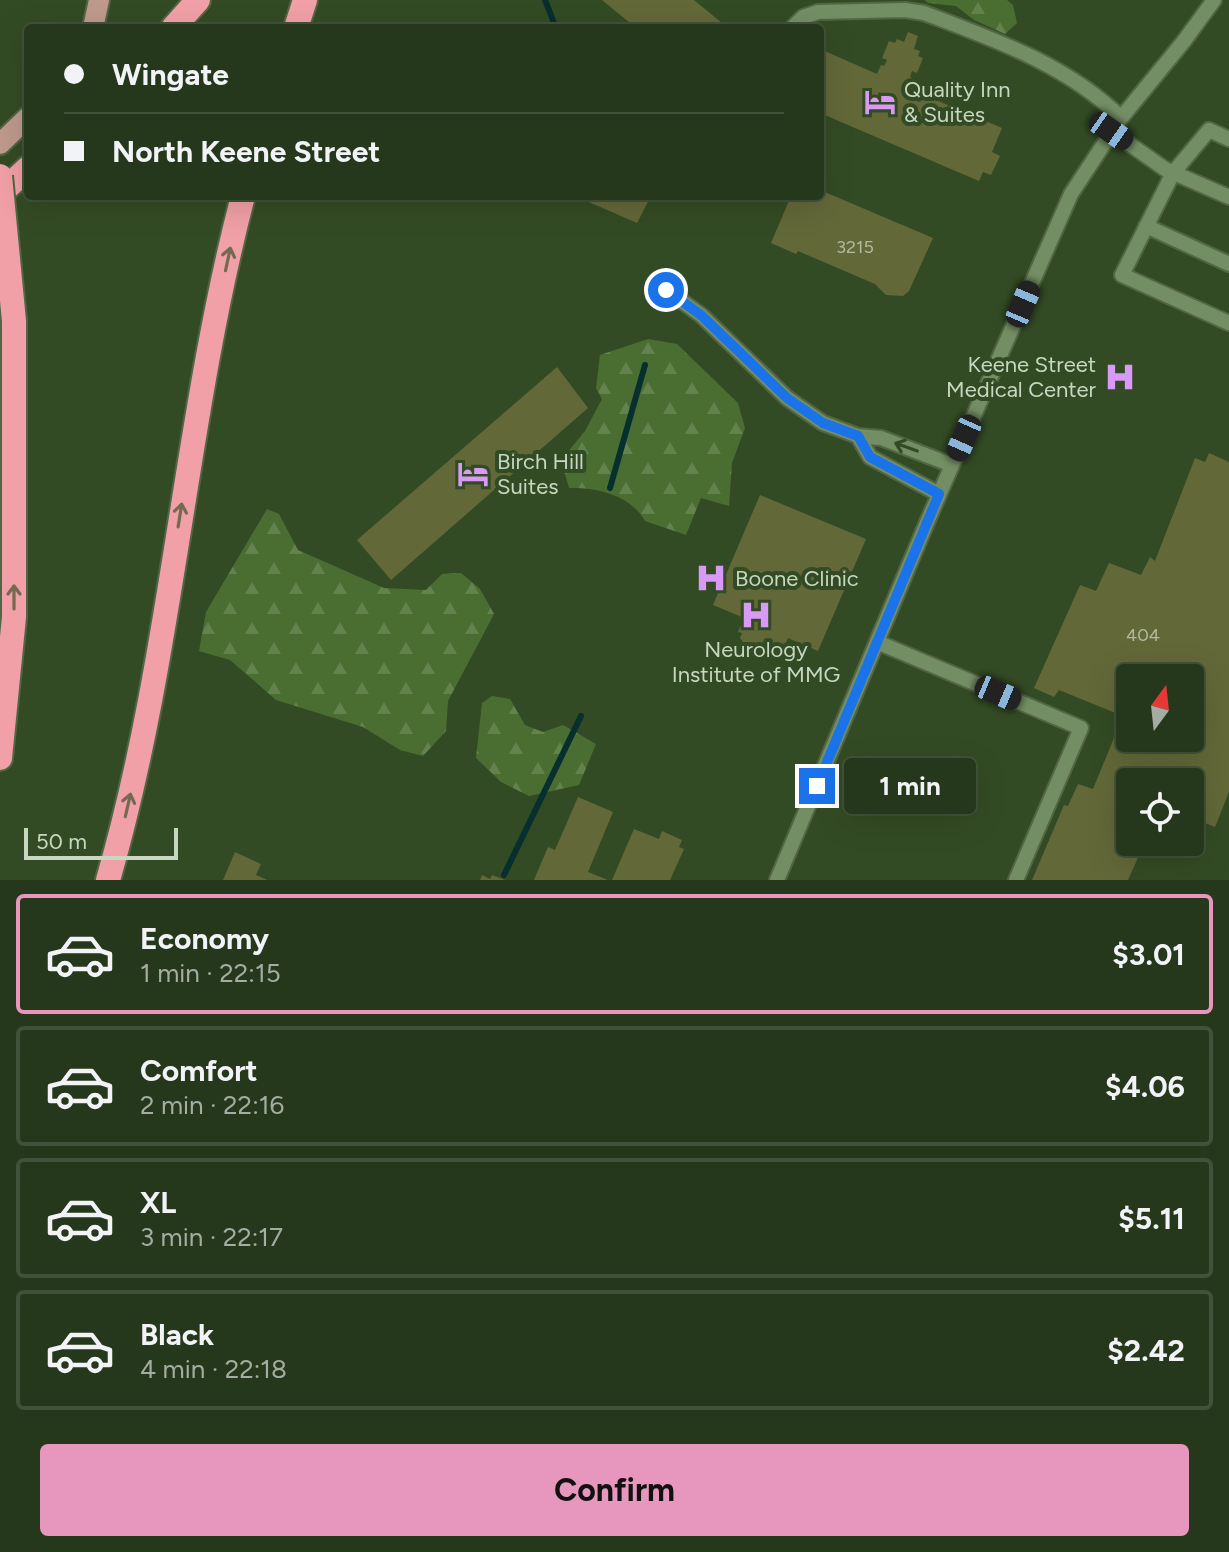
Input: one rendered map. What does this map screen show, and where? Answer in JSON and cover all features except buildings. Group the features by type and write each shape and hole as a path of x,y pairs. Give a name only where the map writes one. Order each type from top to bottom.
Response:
{"highway":[{"path":"177,24 198,0"},
{"path":"297,24 305,0"},
{"path":"0,194 24,172"},
{"path":"0,176 14,321 14,617 0,758"},
{"path":"108,880 150,712 199,401 242,200"}],"main road":[{"path":"94,24 99,0"},
{"path":"0,144 24,121"}],"street":[{"path":"777,880 939,494 1071,194 1111,131 1214,0"},
{"path":"796,24 803,17 818,12 905,10 924,13 1058,70 1100,97 1121,118"},
{"path":"1229,139 1209,130 1173,173 1122,275 1229,323"},
{"path":"1111,131 1173,173 1229,197"},
{"path":"1146,226 1229,264"},
{"path":"666,290 701,315 787,398 823,423 858,436 881,438 952,465"},
{"path":"858,436 870,457 939,494"},
{"path":"877,642 1081,728 1016,880"}],"green space":[{"path":"925,0 1007,0 1013,5 1017,23 1005,34 974,20 956,6"},
{"path":"648,339 677,344 738,403 745,428 732,463 729,506 701,498 686,535 645,521 631,505 612,494 569,488 561,460 585,431 602,399 596,388 600,355"},
{"path":"267,509 279,514 298,550 384,588 426,590 442,574 461,573 480,589 494,614 448,701 446,731 423,756 400,750 363,727 276,700 230,660 199,651 206,612"},
{"path":"492,696 510,699 525,725 543,732 563,725 596,744 579,785 529,796 501,782 476,758 482,703"}],"waterway":[{"path":"545,0 554,24"},
{"path":"610,488 645,365"},
{"path":"504,875 581,716"}],"place":[{"name":"Quality Inn & Suites","path":"880,102"},
{"name":"Keene Street Medical Center","path":"1120,377"},
{"name":"Birch Hill Suites","path":"473,474"},
{"name":"Boone Clinic","path":"711,578"},
{"name":"Neurology Institute of MMG","path":"756,615"}],"route":[{"path":"666,290 701,315 787,398 823,423 858,436 870,457 939,494 817,786"}]}
